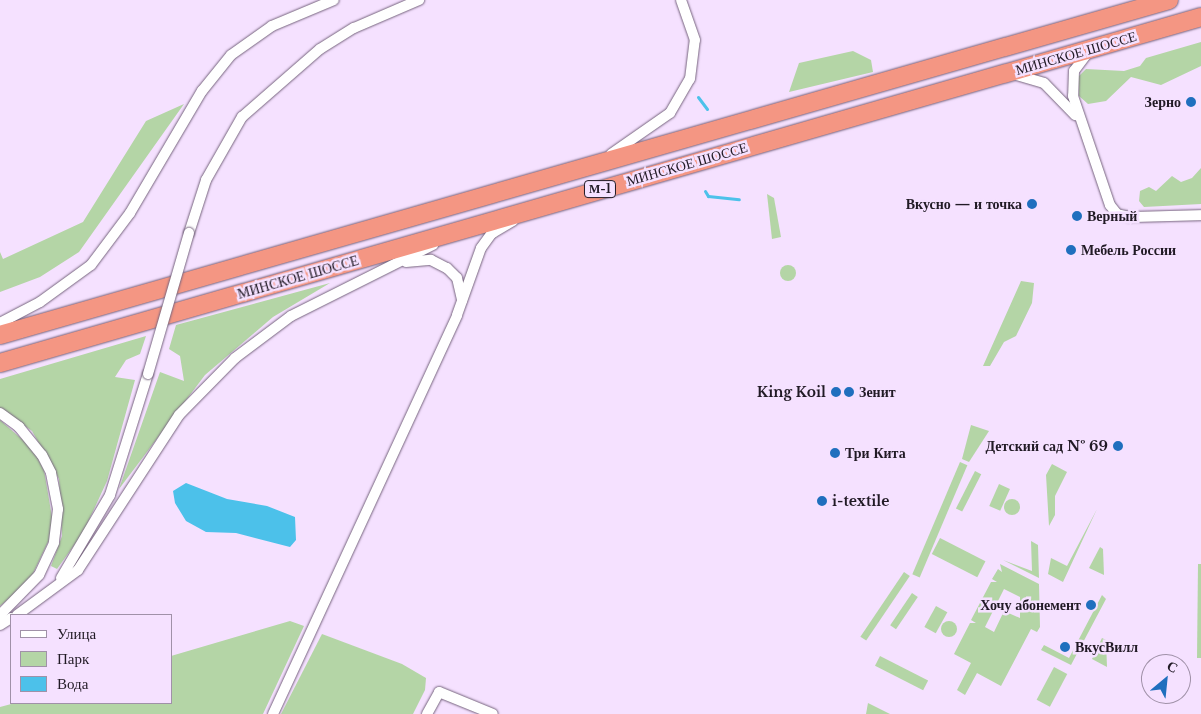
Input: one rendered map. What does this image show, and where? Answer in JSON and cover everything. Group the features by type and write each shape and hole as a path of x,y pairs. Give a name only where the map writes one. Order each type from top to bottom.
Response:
{"highway":[{"name":"МИНСКОЕ ШОССЕ","path":"0,335 1169,0"},
{"name":"МИНСКОЕ ШОССЕ","path":"0,363 1201,17"}],"street":[{"path":"0,323 73,280 96,258 130,213 202,91 231,55 272,26 334,0"},
{"path":"55,587 110,495 206,180 242,117 320,49 354,28 419,0"},
{"path":"591,167 644,135 682,96 690,79 695,40 681,0"},
{"path":"1078,118 1074,71 1091,49"},
{"path":"1006,72 1044,83 1058,92 1078,118 1117,214 1201,215"},
{"path":"273,714 462,300 481,248 491,234 534,209"},
{"path":"17,614 55,587 89,557 179,416 213,380 291,316 395,265 462,229"},
{"path":"395,265 431,260 447,268 457,278 462,300"},
{"path":"0,413 19,426 42,455 51,473 58,509 54,544 39,575 0,615"},
{"path":"427,714 439,692 493,714"}],"green space":[{"path":"1201,42 1201,66 1161,85 1131,77 1106,101 1088,104 1079,96 1078,77 1086,69 1124,71 1140,66 1146,58"},
{"path":"853,51 871,60 873,72 789,92 799,63"},
{"path":"184,104 79,252 40,277 0,292 0,252 3,259 83,222 146,121"},
{"path":"1201,168 1201,204 1144,207 1139,201 1140,191 1149,187 1156,191 1172,176 1181,182 1192,178"},
{"path":"767,194 774,198 781,237 772,239"},
{"path":"788,265 796,273 788,281 780,273"},
{"path":"1021,281 1034,283 1032,303 1016,336 1004,342 990,366 983,366"},
{"path":"330,283 273,317 205,375 119,489 160,372 184,381 180,356 169,349 176,325"},
{"path":"146,336 140,354 126,360 115,377 135,380 107,481 83,533 57,569 51,566 62,536 59,479 32,431 0,408 0,379"},
{"path":"0,420 32,448 44,470 52,517 49,540 29,582 0,606"},
{"path":"971,425 989,431 969,462 962,459"},
{"path":"960,462 967,465 920,577 912,574"},
{"path":"1052,464 1067,472 1055,496 1055,515 1049,526 1046,475"},
{"path":"975,471 981,474 962,512 956,508"},
{"path":"999,484 1010,489 1000,511 989,506"},
{"path":"1012,499 1020,507 1012,515 1004,507"},
{"path":"1097,509 1063,582 1048,574 1051,558 1067,566"},
{"path":"940,538 985,561 977,577 932,554"},
{"path":"1031,541 1038,545 1039,578 1003,560 1032,571"},
{"path":"1100,547 1103,549 1104,575 1089,568"},
{"path":"1000,564 1039,584 1040,627 1037,632 1031,629 1001,686 977,673 965,695 957,690 971,663 954,654 970,623 976,623 971,620 991,582 997,582 992,579 998,569 1002,572","holes":["1004,589 1020,597 1020,618 1004,611 994,632 985,627"]},
{"path":"1198,564 1201,564 1201,658 1197,658"},
{"path":"904,572 910,576 866,641 860,637"},
{"path":"912,593 918,597 896,629 890,625"},
{"path":"1102,595 1106,599 1071,665 1041,650 1044,645 1069,658"},
{"path":"936,606 947,612 936,633 924,627"},
{"path":"290,621 304,626 263,714 0,714 0,707 11,704 172,704 172,656"},
{"path":"949,621 955,623 957,629 955,635 949,637 943,635 941,629 943,623"},
{"path":"322,634 402,664 426,678 425,690 413,714 281,714"},
{"path":"1102,638 1106,640 1107,667 1092,659"},
{"path":"880,656 928,681 923,690 875,666"},
{"path":"1054,667 1067,674 1050,707 1037,700"},
{"path":"868,703 890,714 866,714"}],"water":[{"path":"186,483 227,499 267,506 295,517 296,540 290,547 236,533 206,532 186,521 175,503 173,491"}],"waterway":[{"path":"698,97 707,109"},
{"path":"705,191 708,196 739,199"}],"place":[{"name":"Зерно","path":"1191,102"},
{"name":"Вкусно — и точка","path":"1032,204"},
{"name":"Верный","path":"1077,216"},
{"name":"Мебель России","path":"1071,250"},
{"name":"King Koil","path":"836,392"},
{"name":"Зенит","path":"849,392"},
{"name":"Детский сад № 69","path":"1118,446"},
{"name":"Три Кита","path":"835,453"},
{"name":"i-textile","path":"822,501"},
{"name":"Хочу абонемент","path":"1091,605"},
{"name":"ВкусВилл","path":"1065,647"}]}
